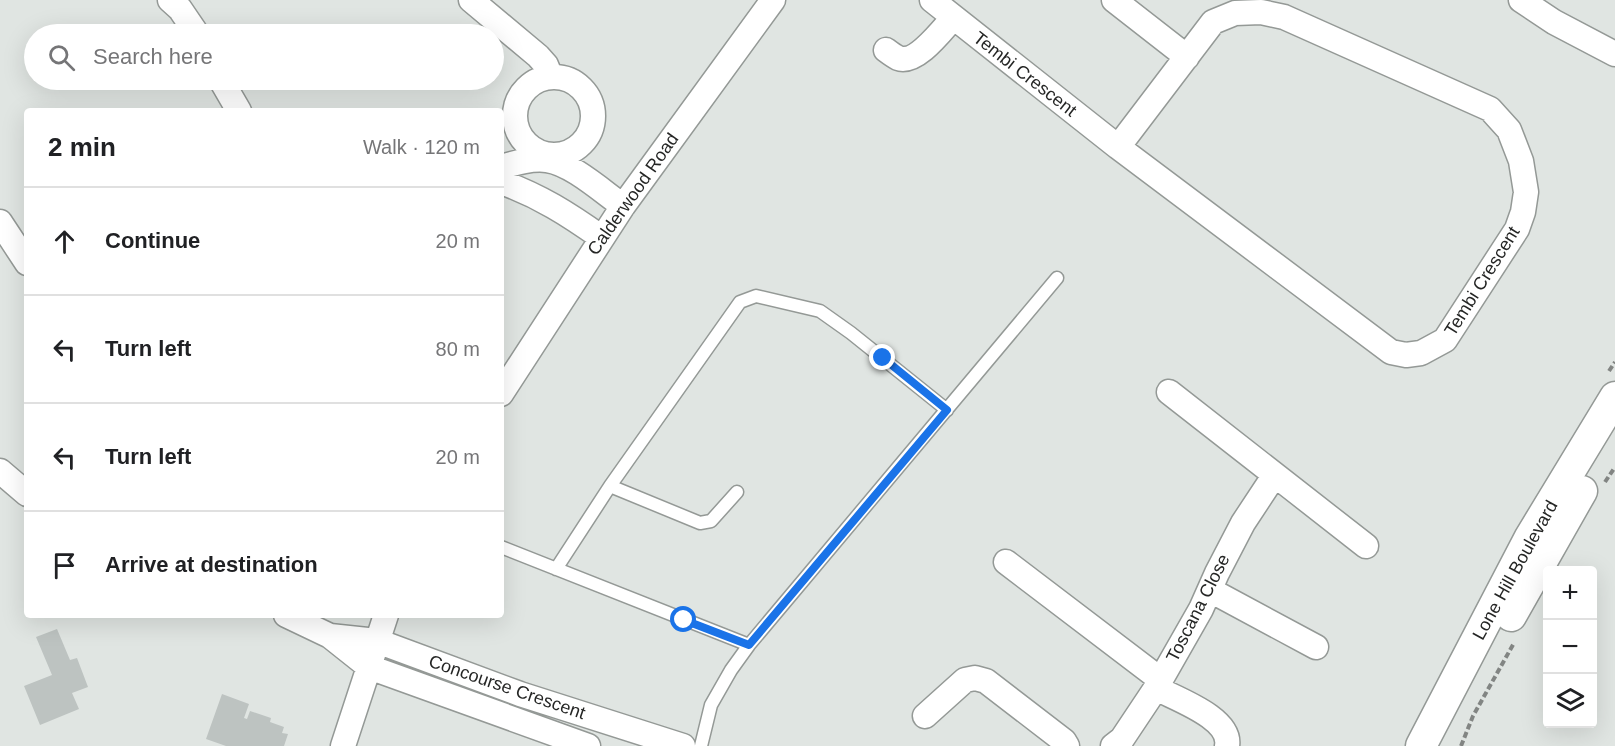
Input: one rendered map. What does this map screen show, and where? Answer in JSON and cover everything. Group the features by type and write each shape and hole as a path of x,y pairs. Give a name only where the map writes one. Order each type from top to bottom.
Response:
{"street":[{"path":"170,0 180,9 190,24"},
{"path":"471,0 500,24"},
{"name":"Calderwood Road","path":"504,389 623,206 773,0"},
{"name":"Tembi Crescent","path":"932,0 1118,147 1391,352 1406,355 1421,353 1445,340 1517,229 1523,212 1526,192 1521,161 1509,130 1490,109 1300,23 1260,12 1235,13 1213,22 1118,147"},
{"path":"1114,0 1187,57"},
{"path":"1521,0 1554,22 1615,54"},
{"path":"886,50 899,58 911,58 921,51 953,18"},
{"path":"504,28 538,56 546,65 551,77"},
{"path":"504,166 521,162 548,157 562,154 575,149 586,140 592,127 593,113 590,99 582,87 570,80 551,77 531,84 522,93 517,105 515,118 518,131 525,142 536,151 548,157 571,169 623,206"},
{"path":"226,90 236,108"},
{"path":"504,183 560,208 602,238"},
{"path":"0,222 24,258"},
{"path":"1169,392 1366,546"},
{"name":"Lone Hill Boulevard","path":"1421,746 1530,537 1615,397"},
{"name":"Lone Hill Boulevard","path":"1443,746 1571,508 1615,437"},
{"path":"0,471 24,491"},
{"name":"Toscana Close","path":"1118,744 1158,684 1192,626 1243,523 1274,476"},
{"path":"1006,562 1158,684 1217,721 1225,730 1227,746"},
{"path":"1210,590 1317,647"},
{"name":"Concourse Crescent","path":"292,618 330,636 369,667 588,746"},
{"path":"343,746 385,618"},
{"name":"Concourse Crescent","path":"330,636 377,641 520,694 683,746"},
{"path":"925,716 965,680 975,678 986,681 1064,741 1067,746"}],"lane":[{"path":"701,746 711,705 730,670 749,645 1057,278"},
{"path":"556,569 610,486 740,302 756,296 820,311 947,410"},
{"path":"610,486 700,523 711,521 737,492"},
{"path":"504,548 749,645"}],"path":[{"path":"1461,746 1473,716 1519,633"}],"building":[{"path":"57,629 70,660 77,658 88,687 72,693 79,709 40,725 24,686 52,675 36,637"},
{"path":"222,694 249,704 244,718 247,719 250,711 271,718 270,722 284,727 282,733 288,734 284,746 226,746 206,739"}],"route":[{"path":"684,620 749,645 947,410 883,358"}]}
